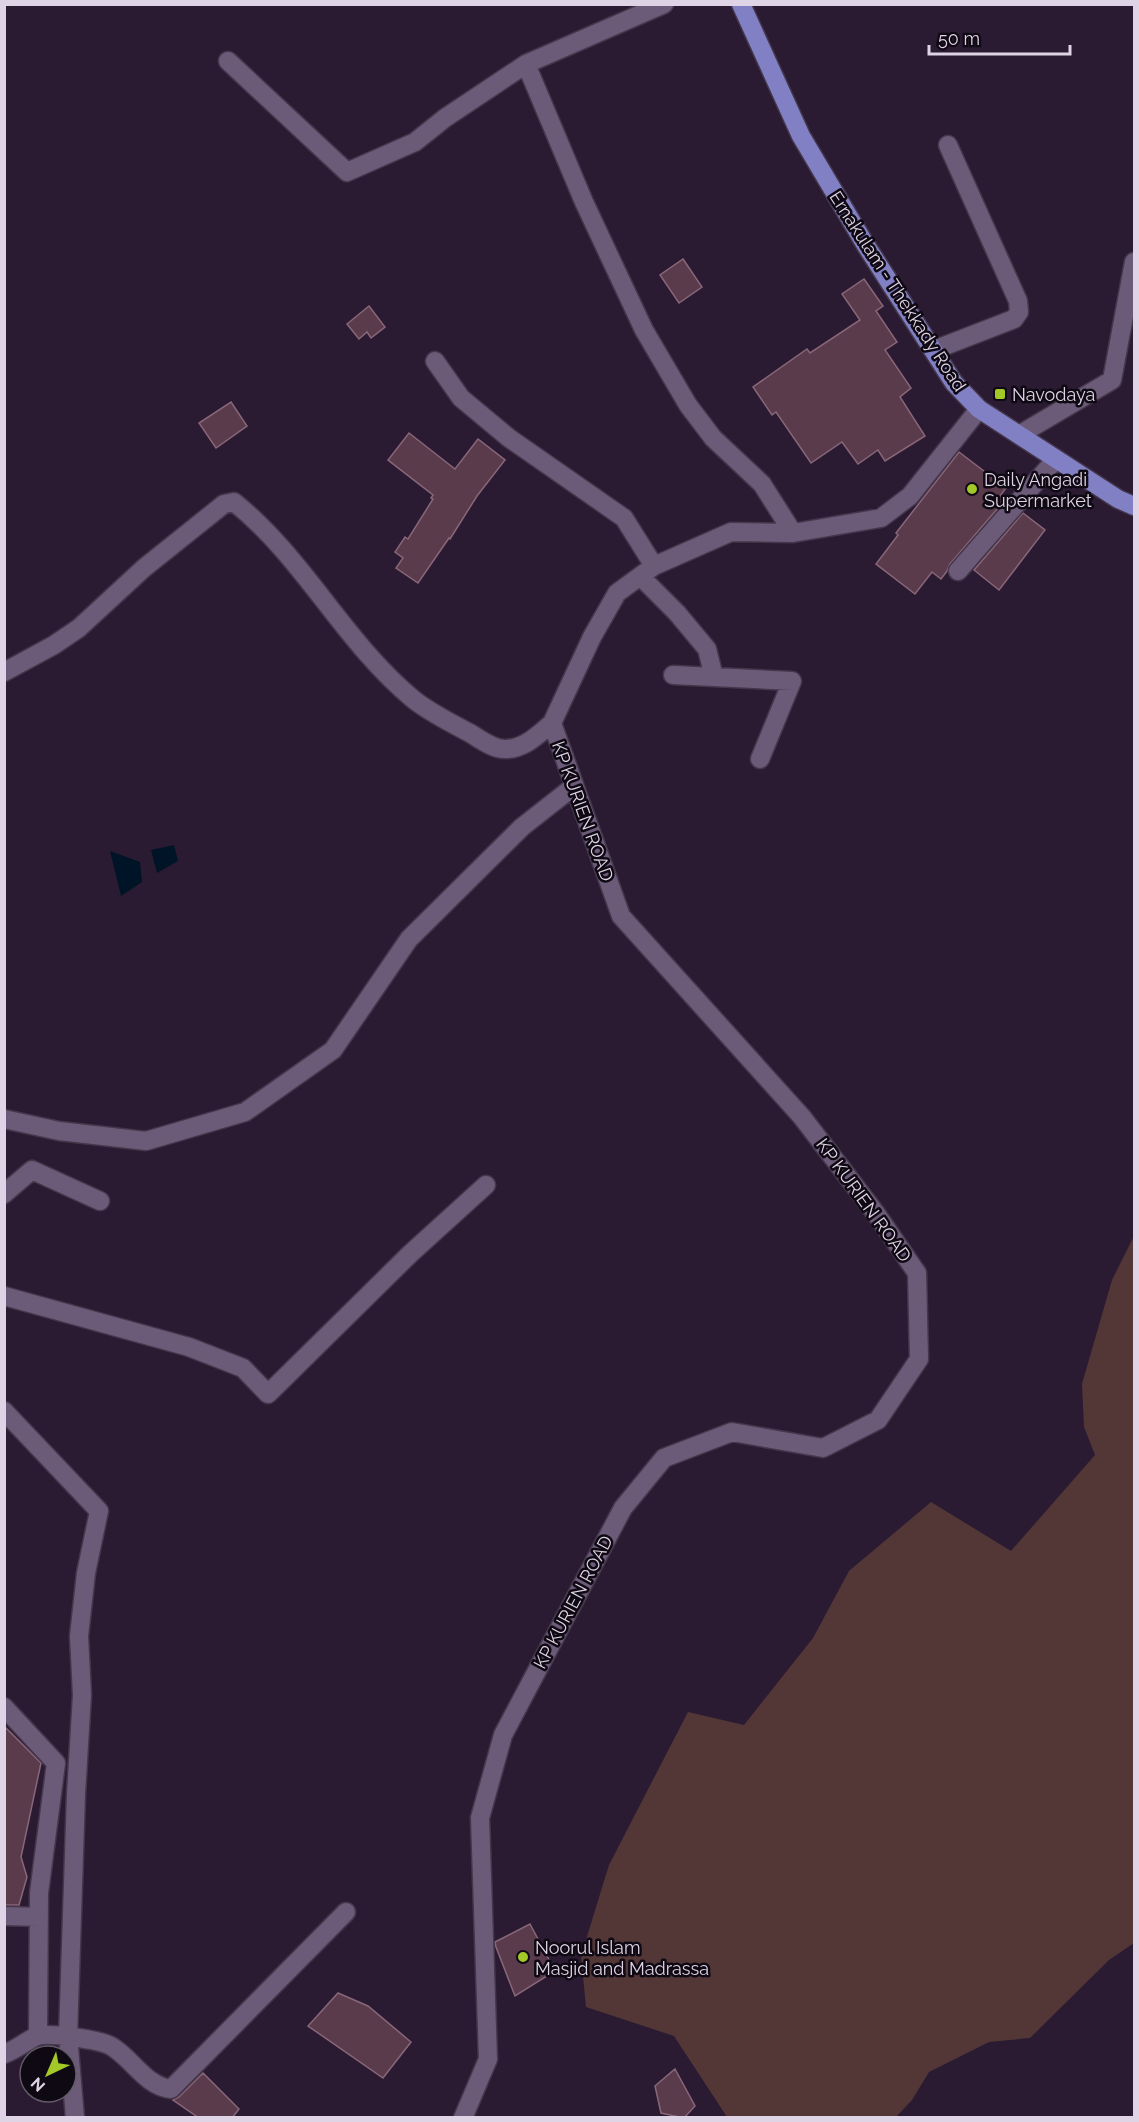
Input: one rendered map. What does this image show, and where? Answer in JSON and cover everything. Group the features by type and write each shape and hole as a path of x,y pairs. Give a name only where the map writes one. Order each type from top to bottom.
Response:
{"main road":[{"name":"Ernakulam - Thekkady Road","path":"741,4 801,136 865,244 954,383 979,409 1118,499 1134,506"}],"street":[{"path":"228,62 347,172 415,142 526,63 657,6"},
{"path":"526,63 584,202 644,330 688,405 713,438 762,483 793,533"},
{"path":"934,350 1014,319 1018,312 1018,301 948,145"},
{"path":"1019,435 1112,380 1134,262"},
{"path":"435,361 461,398 509,438 624,518 647,571 677,614 707,649 714,677"},
{"name":"KP KURIEN ROAD","path":"463,2118 488,2059 480,1818 503,1736 623,1508 664,1458 732,1432 823,1448 878,1420 919,1359 917,1273 877,1215 802,1117 621,916 552,723 592,637 617,592 647,571 731,532 793,533 881,518 910,496 979,409"},
{"path":"958,571 1056,459"},
{"path":"4,672 54,645 79,628 156,558 224,504 234,502 249,514 297,566 371,657 414,700 442,718 502,749 524,745 552,723"},
{"path":"673,675 792,681 760,759"},
{"path":"4,1119 59,1131 146,1141 245,1112 333,1050 409,939 522,827 573,787"},
{"path":"4,1194 32,1170 100,1201"},
{"path":"4,1296 189,1347 243,1368 268,1394 411,1254 486,1185"},
{"path":"4,1411 99,1511 86,1573 79,1636 82,1695 68,2036 75,2118"},
{"path":"4,1707 56,1763 39,1893 38,2035"},
{"path":"4,2054 17,2049 38,2035 68,2036 110,2045 159,2088 171,2089 346,1912"},
{"path":"4,1916 39,1917"}],"shaded area":[{"path":"1134,1236 1134,1943 1109,1960 1030,2038 989,2042 929,2072 912,2100 896,2117 727,2117 674,2036 586,2007 581,1956 609,1865 688,1712 744,1725 813,1638 849,1571 931,1502 1011,1551 1095,1455 1084,1427 1082,1384 1112,1280"}],"water":[{"path":"174,845 178,861 157,873 151,850"},
{"path":"110,851 140,862 142,882 121,896"}],"building":[{"path":"683,259 702,287 679,303 660,275"},
{"path":"864,279 883,306 876,311 897,342 885,350 911,388 900,397 925,436 885,461 878,450 858,464 842,442 811,463 776,412 772,415 753,387 807,349 810,353 860,320 842,294"},
{"path":"369,306 385,327 371,338 367,332 359,339 347,324"},
{"path":"231,402 247,426 216,448 199,423"},
{"path":"409,433 455,469 478,439 505,460 477,496 418,583 396,568 403,558 395,552 405,537 408,539 433,499 431,498 433,495 388,460"},
{"path":"959,452 1006,488 1000,496 1005,500 950,564 941,579 932,572 915,594 876,564 898,535 896,533"},
{"path":"1023,513 1045,530 999,590 974,570"},
{"path":"4,1726 41,1763 21,1857 27,1877 19,1905 4,1905"},
{"name":"Noorul Islam Masjid and Madrassa","path":"530,1924 555,1971 515,1996 495,1942"},
{"path":"338,1993 368,2006 411,2042 383,2078 308,2026"},
{"path":"675,2069 695,2106 684,2118 661,2113 655,2086"},
{"path":"203,2073 239,2109 232,2118 199,2118 173,2100"}],"place":[{"name":"Navodaya","path":"1000,394"},
{"name":"Daily Angadi Supermarket","path":"972,489"},
{"name":"Noorul Islam Masjid and Madrassa","path":"523,1957"}]}
